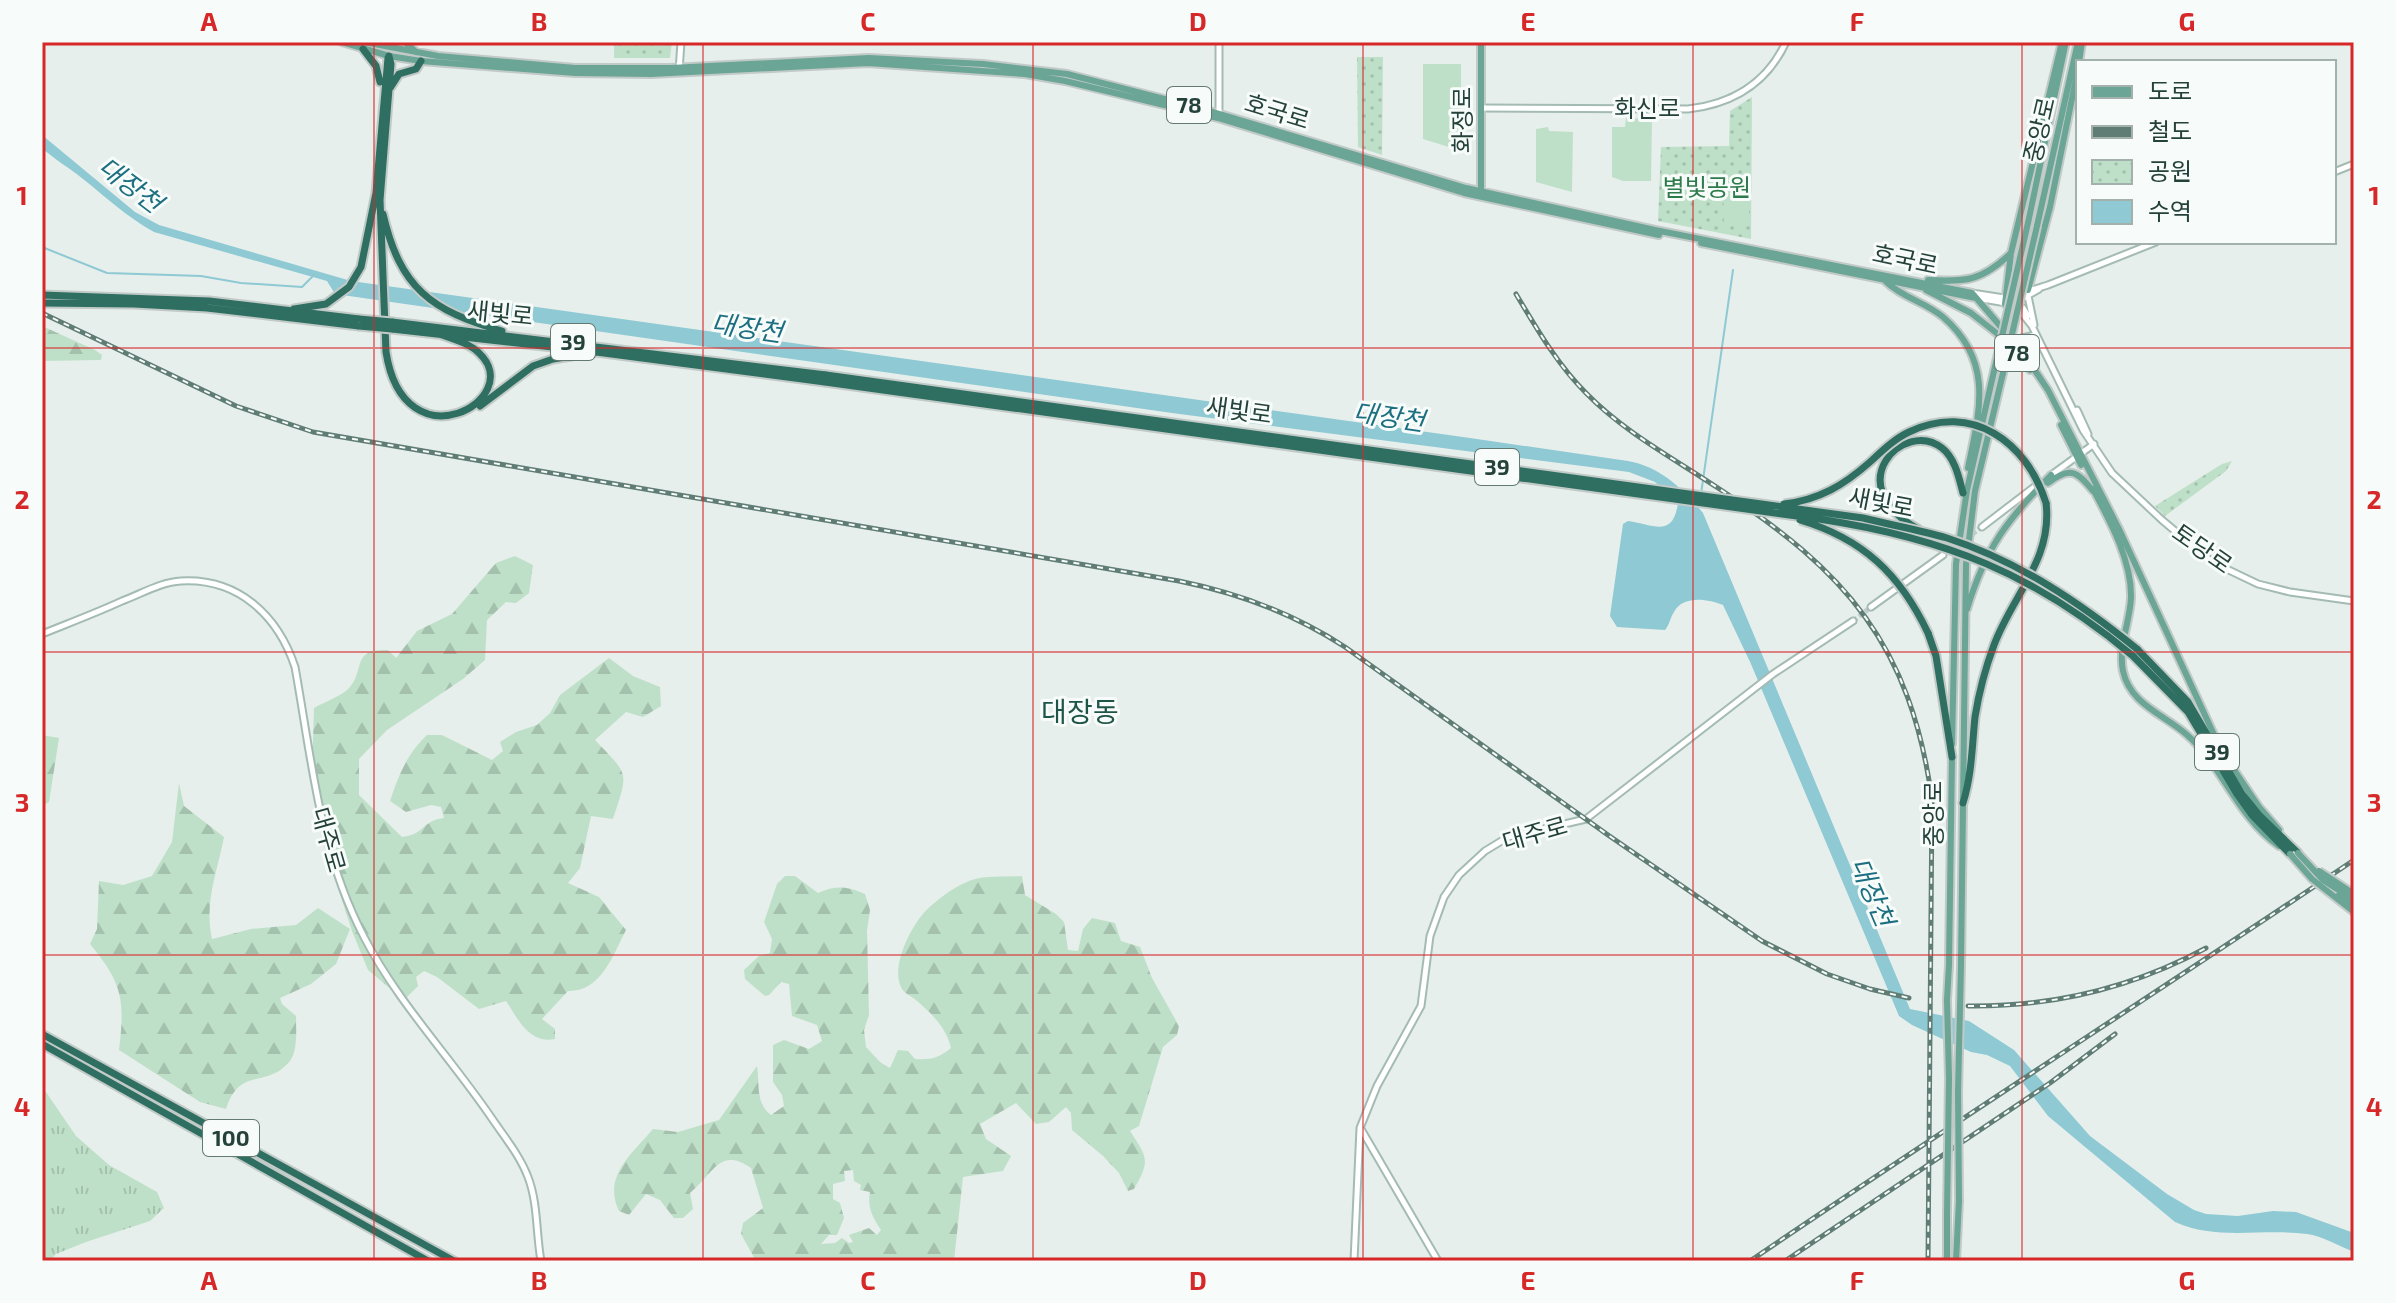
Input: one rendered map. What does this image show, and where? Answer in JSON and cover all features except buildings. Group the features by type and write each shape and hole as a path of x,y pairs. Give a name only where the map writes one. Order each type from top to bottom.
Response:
{"highway":[{"path":"363,46 386,89 379,262"},
{"path":"284,310 326,304 349,287 355,278 363,258 377,171 391,64 390,49"},
{"path":"386,89 399,74 416,69 420,57"},
{"path":"377,171 379,262 387,321 386,352 394,387 411,406 426,413 444,416 462,413 483,398 489,385 489,373 481,354 439,334"},
{"path":"380,200 394,254 425,296 447,312 469,322 519,335"},
{"name":"새빛로","path":"42,295 209,301 359,322"},
{"name":"새빛로","path":"42,303 207,308 359,322 387,321 519,335 1774,505 1863,518 1923,532 1981,551 2025,571 2081,606 2188,702 2242,794 2294,853"},
{"path":"387,321 382,353 389,387 409,409 425,417 443,420 470,413 533,366 553,359 596,352"},
{"name":"새빛로","path":"387,321 439,334 754,369"},
{"name":"새빛로","path":"826,378 1898,533 1977,558 2047,593 2135,653"},
{"path":"1774,505 1801,502 1827,493 1855,475 1906,433 1922,427 1954,423 1990,431 2011,444 2029,463 2046,503 2048,515 2044,548 2005,620 1984,674 1975,718 1971,772 1963,803"},
{"path":"1923,532 1892,512 1880,488 1880,475 1889,455 1909,443 1922,441 1935,444 1948,454 1963,493"},
{"path":"1778,514 1820,527 1861,547 1908,594 1936,656 1952,757"},
{"name":"100","path":"43,1037 77,1064 428,1261"},
{"name":"100","path":"43,1037 454,1261"},
{"path":"42,1051 77,1064"}],"main road":[{"name":"호국로","path":"342,42 420,57 575,73 869,58 983,64 1067,74 1481,194 1884,280 1974,295"},
{"path":"405,42 420,57"},
{"name":"화정로","path":"1481,42 1481,194"},
{"path":"2004,301 2011,253 2064,42"},
{"name":"중앙로","path":"1947,1261 1947,1009 1956,564 1967,490 2028,223 2064,42"},
{"name":"중앙로","path":"1956,1261 1966,564 1975,491 2080,42"},
{"path":"2028,295 2076,79"},
{"name":"호국로","path":"1481,194 1908,279 1974,295"},
{"path":"1908,279 1975,279 1993,270 2011,253"},
{"path":"1884,280 1892,288 1943,317 1971,352 1981,399 1963,493 1956,564"},
{"name":"호국로","path":"1920,286 1971,313 2007,341 2044,391 2078,454"},
{"name":"78","path":"1974,295 2024,354 2048,390 2078,454"},
{"path":"2078,454 2118,540 2130,580 2131,598 2122,660 2127,682 2140,702 2185,733 2200,748 2249,818 2273,842 2354,894"},
{"path":"2078,454 2119,529 2222,752 2312,879 2354,912"},
{"path":"2032,494 2066,472 2081,475 2096,494"},
{"path":"1964,620 1983,562 2000,532 2051,475"},
{"name":"39","path":"2294,853 2337,895 2354,903"}],"street":[{"path":"678,70 681,42"},
{"path":"1218,116 1219,42"},
{"name":"화신로","path":"1481,108 1688,109 1716,104 1754,85 1768,72 1786,42"},
{"path":"2013,302 2151,244"},
{"path":"2031,320 2032,305 2043,287"},
{"path":"1974,295 2004,301 2028,295"},
{"name":"토당로","path":"2028,295 2036,335 2088,435 2112,473 2129,490 2212,562 2258,584 2354,601"},
{"name":"토당로","path":"2004,301 2031,320"},
{"name":"토당로","path":"2004,301 2023,308 2031,320 2088,435"},
{"path":"2024,354 2022,338 2036,335"},
{"path":"1982,527 2094,444"},
{"path":"1871,607 1943,555"},
{"name":"대주로","path":"42,634 158,586 180,581 234,591 256,604 276,626 295,667 317,806 347,901 382,969 464,1077 522,1163 533,1196 541,1261"},
{"name":"대주로","path":"1354,1261 1360,1128 1375,1090 1421,1006 1430,936 1444,897 1459,875 1485,851 1508,837 1586,819 1773,674 1853,621"},
{"path":"1360,1128 1438,1261"}],"green space":[{"path":"614,42 672,42 670,58 614,58"},
{"path":"1357,57 1383,57 1382,155 1358,147"},
{"path":"1423,64 1461,64 1461,142 1450,142 1449,147 1423,139"},
{"name":"별빛공원","path":"1752,97 1751,239 1658,221 1661,147 1729,146 1730,111"},
{"path":"1626,118 1652,119 1651,181 1623,181 1612,177 1612,127 1625,127"},
{"path":"1548,127 1549,131 1573,132 1572,192 1536,182 1536,129"},
{"path":"1723,183 1749,183 1749,224 1724,224"},
{"path":"42,326 95,350 102,355 101,360 42,361"},
{"path":"2232,461 2226,471 2165,516 2155,506 2222,464"},
{"path":"515,556 533,565 529,593 516,603 506,602 487,620 485,660 463,679 387,730 359,759 359,795 402,837 410,835 444,818 441,807 431,805 406,812 390,801 404,765 427,735 442,735 492,760 503,751 500,742 516,732 537,725 550,713 560,695 609,658 633,676 660,687 661,706 643,717 626,712 595,740 620,768 622,791 613,819 591,816 580,868 568,883 599,897 626,930 611,961 597,979 579,990 568,991 542,1019 555,1029 555,1039 546,1040 525,1029 506,1001 479,1009 437,977 424,971 416,977 418,986 404,1000 368,970 324,845 312,776 314,708 349,688 363,657 368,653 388,650 396,658 417,631 452,614 496,563"},
{"path":"42,735 59,738 49,802 42,806"},
{"path":"179,783 184,806 224,837 210,900 212,939 251,929 296,925 318,908 350,929 336,964 311,984 280,998 282,1004 296,1016 295,1045 290,1061 272,1075 239,1087 226,1109 200,1102 119,1050 122,1018 119,993 109,970 90,944 97,929 99,881 123,885 152,876 172,842"},
{"path":"785,876 795,876 818,893 842,888 865,894 870,910 867,931 869,1015 864,1030 866,1047 890,1068 898,1050 908,1051 915,1059 926,1059 939,1056 951,1048 938,1021 902,989 898,971 903,950 917,922 932,905 952,890 978,878 1022,876 1025,895 1064,922 1068,950 1078,951 1083,929 1092,918 1115,923 1121,941 1140,947 1152,978 1179,1026 1177,1035 1163,1047 1139,1126 1130,1131 1145,1159 1134,1189 1128,1191 1119,1173 1072,1130 1071,1113 1066,1107 1049,1122 1036,1124 1016,1103 980,1124 986,1139 1011,1156 1003,1171 963,1177 954,1261 756,1261 741,1234 743,1223 763,1208 751,1168 732,1160 718,1165 690,1193 693,1209 683,1218 674,1218 660,1200 646,1194 629,1215 619,1211 614,1187 617,1176 629,1156 653,1129 678,1132 719,1120 757,1066 760,1099 771,1115 784,1106 782,1095 773,1082 773,1045 784,1040 809,1049 822,1041 817,1025 792,1016 789,984 781,982 765,996 745,979 744,970 759,956 770,953 772,939 764,922 777,884","holes":["853,1170 854,1181 861,1185 860,1190 870,1192 871,1212 881,1230 877,1235 869,1228 849,1235 853,1242 849,1243 842,1238 835,1243 821,1244 829,1235 837,1235 844,1218 840,1203 833,1199 833,1184 845,1181 844,1171"]},
{"path":"42,1091 46,1092 76,1136 109,1165 157,1192 164,1208 150,1221 56,1254 50,1261 42,1261"}],"water":[{"path":"42,135 135,212 159,225 351,281 1470,438 1628,461 1651,468 1679,488 1703,513 1910,1009 1969,1021 2014,1050 2090,1136 2167,1194 2194,1210 2238,1216 2273,1211 2296,1212 2354,1233 2354,1252 2307,1234 2223,1233 2175,1222 2048,1116 2010,1066 1987,1055 1971,1052 1899,1016 1751,664 1723,605 1703,600 1683,603 1674,612 1665,630 1617,627 1610,616 1623,524 1628,521 1661,527 1672,521 1676,514 1678,503 1655,482 1629,472 1172,413 335,294 327,281 154,232 42,148"}],"waterway":[{"path":"42,247 107,273 201,276 241,283 302,287 314,275"},
{"path":"1701,494 1733,270"}],"tunnel":[{"path":"1960,543 1982,527"},
{"path":"1853,621 1871,607"}],"railway":[{"path":"1516,294 1557,358 1601,407 1649,444 1763,519 1836,582 1865,617 1889,655 1908,698 1922,745 1932,800 1928,1261"},
{"path":"42,313 236,406 313,432 1179,581 1265,606 1345,647 1762,941 1827,974 1909,998"},
{"path":"1750,1261 2354,860"},
{"path":"1968,1006 2030,1003 2091,992 2149,974 2206,948"},
{"path":"1785,1261 2050,1083 2115,1034"}],"district":[{"name":"대장동","path":"1080,712"}],"water label":[{"name":"대장천","path":"130,185"},
{"name":"대장천","path":"747,328"},
{"name":"대장천","path":"1389,417"},
{"name":"대장천","path":"1872,892"}]}
